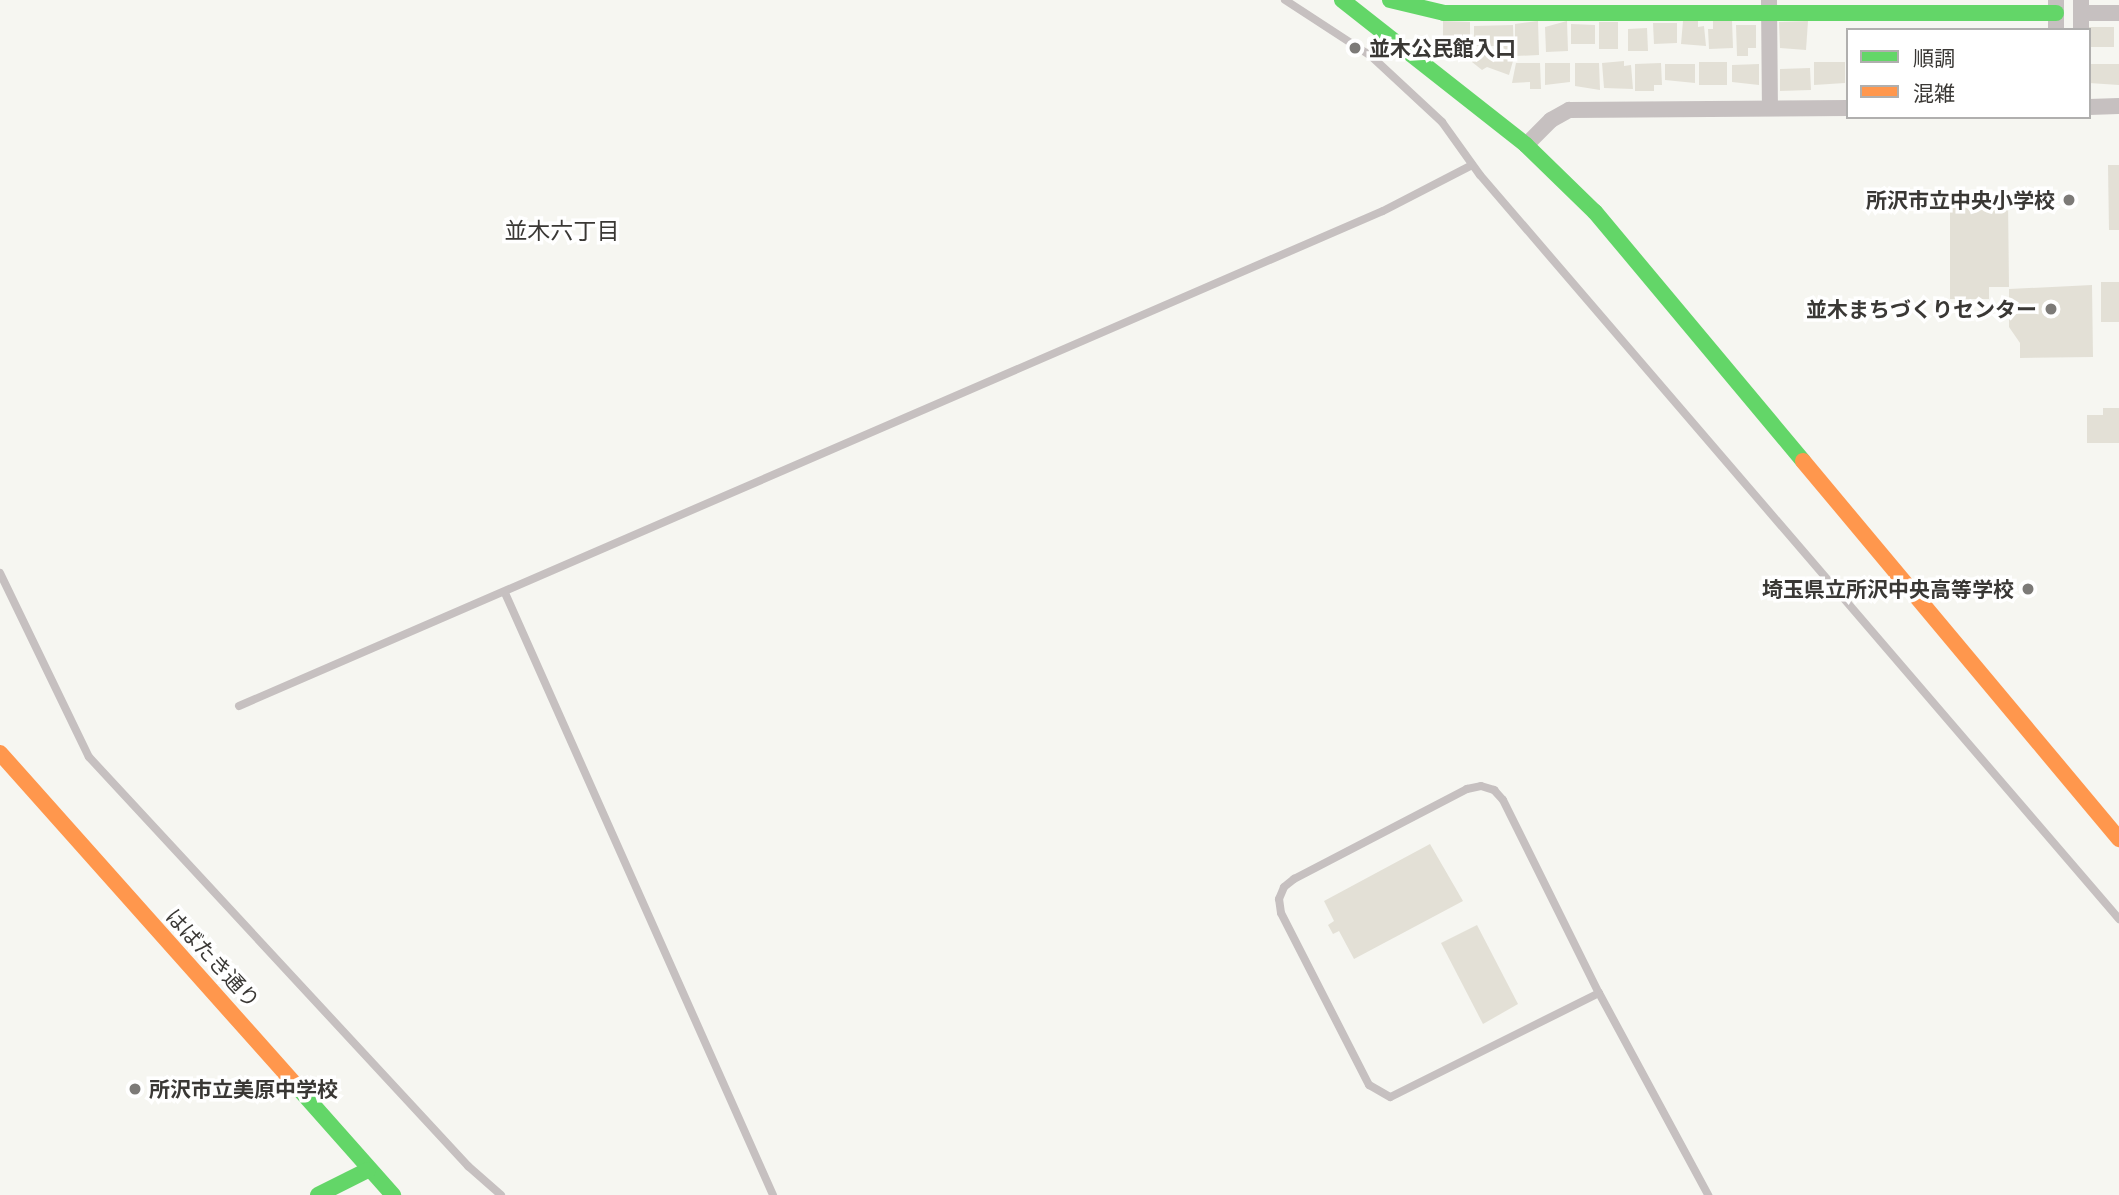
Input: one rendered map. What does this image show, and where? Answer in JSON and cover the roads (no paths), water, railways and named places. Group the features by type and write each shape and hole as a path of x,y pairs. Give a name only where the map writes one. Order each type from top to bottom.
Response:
{"street":[{"path":"1342,0 1526,145 1632,253 2119,839"},
{"path":"1391,0 1424,12 1528,6 1769,6 2056,14"},
{"path":"1769,6 1770,108"},
{"path":"2081,14 2119,13"},
{"path":"2091,107 2119,107"},
{"path":"1526,145 1551,120 1569,110 1846,108"},
{"name":"はばたき通り","path":"0,753 245,1023 368,1170 393,1195"},
{"path":"318,1195 368,1170"}],"lane":[{"path":"1285,0 1371,56 1417,96 1472,165 2119,919"},
{"path":"239,706 1383,211 1472,165"},
{"path":"0,573 89,757 468,1166 501,1195"},
{"path":"505,593 773,1195"},
{"path":"1599,993 1390,1097 1370,1085 1281,913 1279,899 1284,887 1294,879 1467,789 1481,786 1503,800 1599,993 1707,1195"}],"place":[{"name":"並木公民館入口","path":"1355,48"},
{"name":"所沢市立中央小学校","path":"2069,200"},
{"name":"並木まちづくりセンター","path":"2051,309"},
{"name":"埼玉県立所沢中央高等学校","path":"2028,589"},
{"name":"所沢市立美原中学校","path":"135,1089"}],"district":[{"name":"並木六丁目","path":"562,230"}]}
